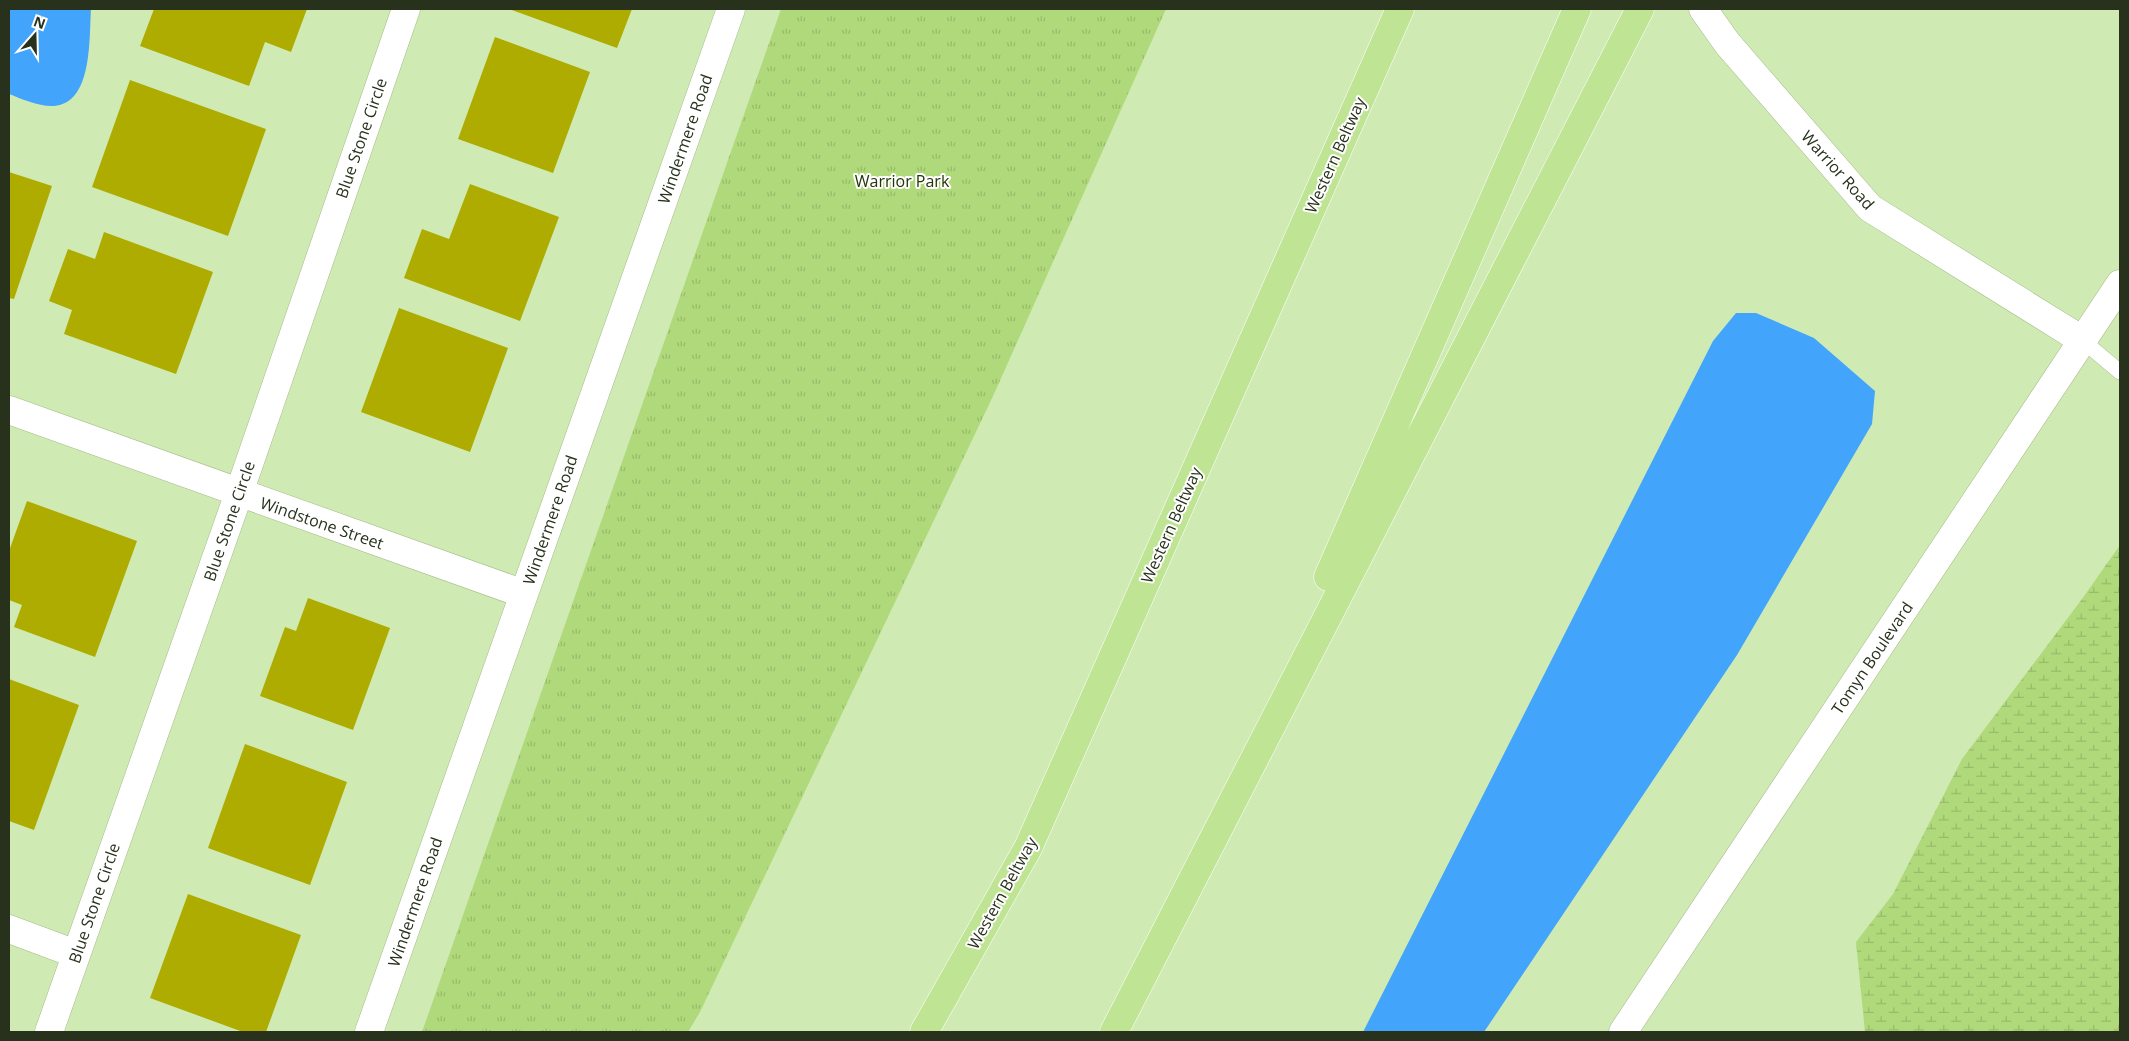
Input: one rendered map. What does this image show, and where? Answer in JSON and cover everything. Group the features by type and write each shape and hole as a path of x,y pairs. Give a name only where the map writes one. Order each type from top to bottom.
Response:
{"highway":[{"name":"Western Beltway","path":"924,1032 1028,848 1400,9"},
{"path":"1112,1032 1640,9"},
{"path":"1112,1032 1337,558 1575,14"}],"street":[{"name":"Blue Stone Circle","path":"49,1032 239,493 406,9"},
{"name":"Windermere Road","path":"368,1032 731,9"},
{"name":"Warrior Road","path":"1703,9 1727,43 1870,208 2082,340"},
{"name":"Tomyn Boulevard","path":"1623,1032 2120,284"},
{"name":"Windstone Street","path":"9,410 524,594"},
{"path":"9,929 76,954"}],"lane":[{"path":"2082,340 2120,372"}],"green space":[{"name":"Warrior Park","path":"781,9 1166,9 994,394 700,1012 688,1032 422,1032"},
{"path":"2120,545 2120,1032 1865,1032 1856,942 1893,894 1962,759 2082,599"}],"water":[{"path":"9,9 91,9 89,52 86,67 76,94 67,102 54,106 43,105 9,94"},
{"path":"1736,313 1756,313 1814,338 1875,391 1872,424 1737,655 1484,1032 1363,1032 1713,341"}],"building":[{"path":"154,9 307,9 291,52 265,42 249,86 140,46"},
{"path":"509,9 632,9 617,48"},
{"path":"495,37 590,72 553,173 458,139"},
{"path":"130,80 266,129 228,236 92,187"},
{"path":"9,172 52,186 14,299 9,298"},
{"path":"470,184 559,217 520,321 404,278 422,229 449,239"},
{"path":"104,232 213,272 176,374 64,334 72,310 49,301 68,249 95,259"},
{"path":"399,308 508,348 470,452 361,412"},
{"path":"27,501 137,541 95,657 14,627 22,605 9,600 9,551"},
{"path":"308,598 390,628 353,730 260,696 285,627 296,631"},
{"path":"9,679 79,705 34,830 9,821"},
{"path":"245,744 347,782 310,885 208,848"},
{"path":"188,894 301,935 266,1032 243,1032 150,998"}]}
